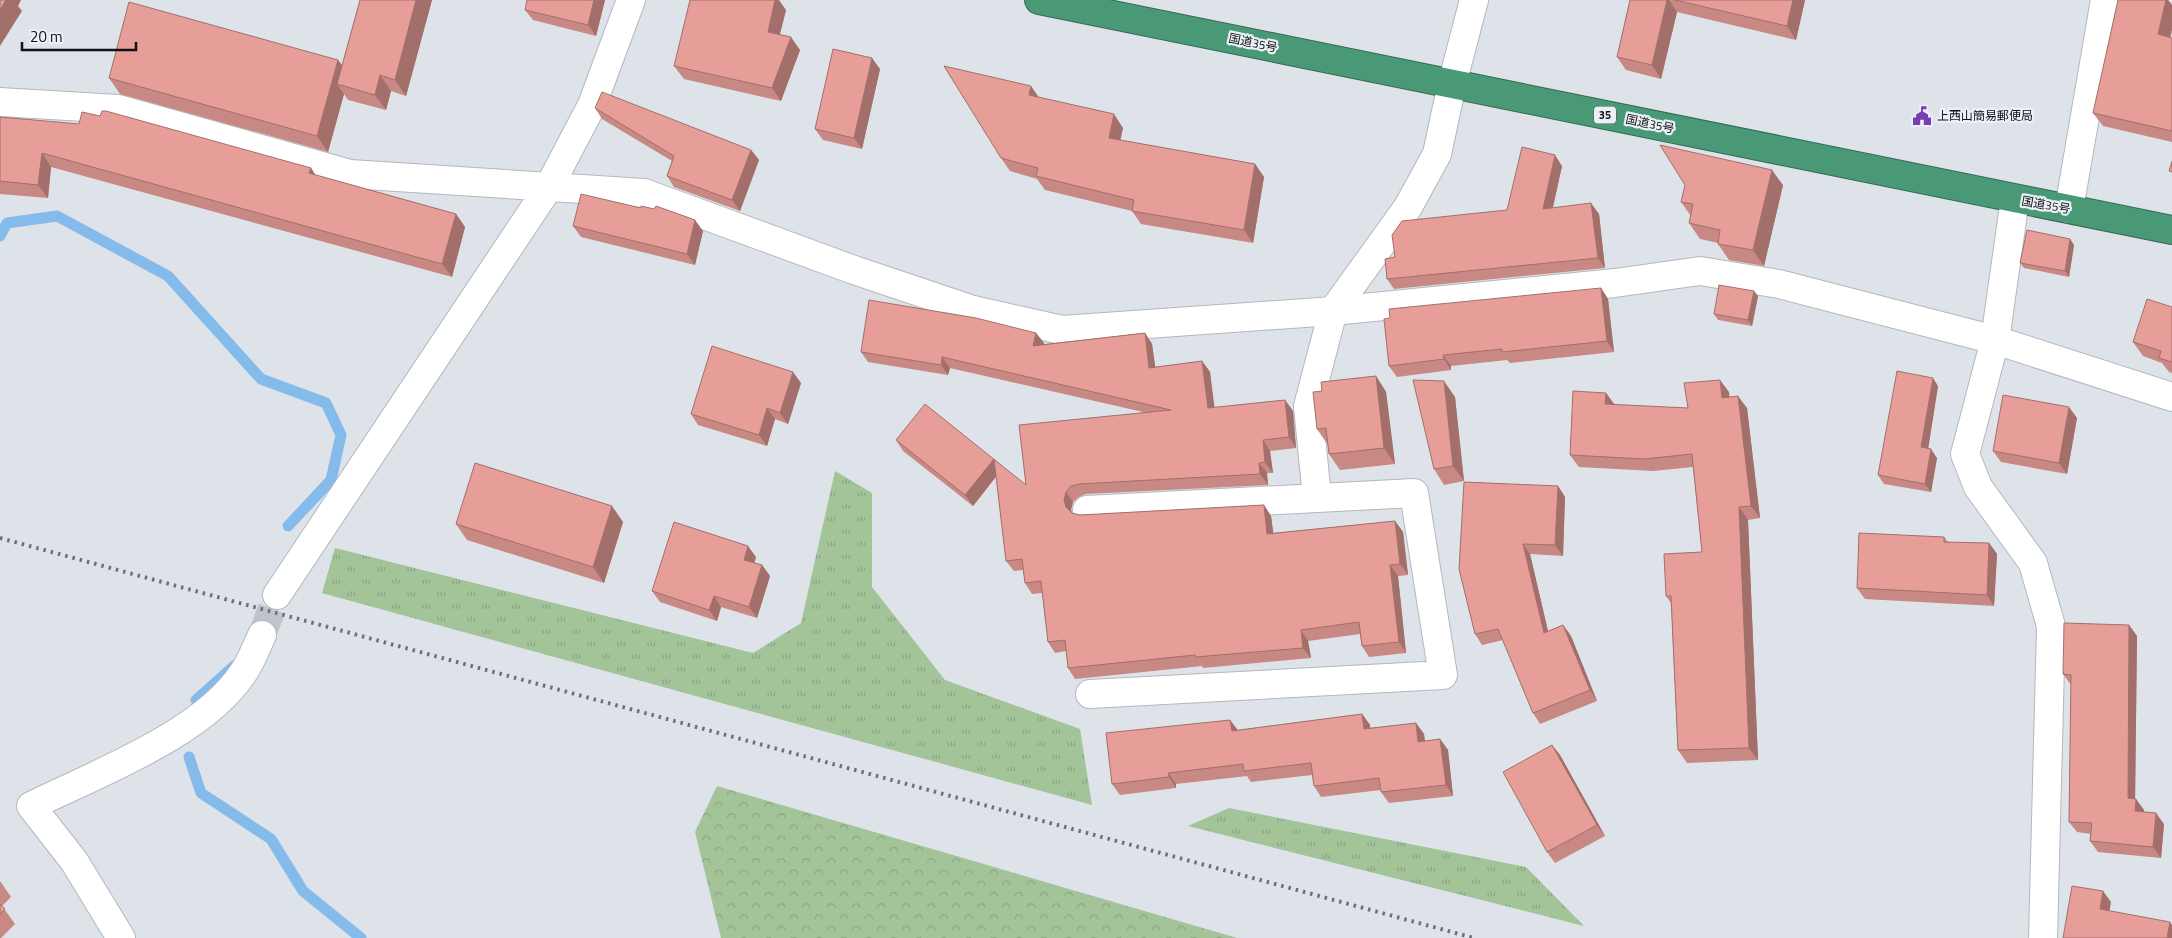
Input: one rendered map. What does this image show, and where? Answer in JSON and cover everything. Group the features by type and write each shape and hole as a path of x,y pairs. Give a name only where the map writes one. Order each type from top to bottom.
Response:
{"highway":[{"name":"国道35号","path":"1039,0 2172,230"}],"street":[{"path":"278,595 550,185 592,105 631,0"},
{"path":"1317,498 1308,406 1333,312 1408,207 1437,154 1452,84 1474,0"},
{"path":"2069,209 2105,0"},
{"path":"0,102 118,109 350,174 550,185 644,193 854,270 973,310 1062,330 1333,312 1615,283 1700,271 1779,284 1995,340 2172,397"},
{"path":"2015,199 1995,340 1965,454 1978,487 2032,563 2050,626 2043,938"},
{"path":"1088,510 1414,493 1443,675 1090,694"},
{"path":"121,938 74,861 31,806 173,736 209,710 243,674 262,636"}],"green space":[{"path":"835,471 872,493 872,587 945,680 1080,729 1092,805 322,593 335,548 753,653 801,623"},
{"path":"717,786 1237,938 721,938 695,832"},
{"path":"1229,808 1526,867 1584,926 1188,826"}],"building":[{"path":"0,0 6,0 0,10"},
{"path":"360,0 416,0 395,80 380,75 375,95 337,84"},
{"path":"527,0 594,0 588,25 525,10"},
{"path":"690,0 775,0 768,32 791,37 772,88 674,66"},
{"path":"1630,0 1667,0 1652,65 1617,57"},
{"path":"1675,0 1793,0 1787,26"},
{"path":"2118,0 2166,0 2158,34 2172,38 2172,131 2093,113"},
{"path":"129,2 338,60 317,136 109,78"},
{"path":"833,49 872,58 854,138 815,129"},
{"path":"944,66 1031,86 1029,95 1114,114 1109,138 1255,164 1244,230 1132,211 1134,200 1036,176 1038,168 1001,158"},
{"path":"602,92 751,150 732,200 667,176 674,156 595,108"},
{"path":"102,111 311,168 309,173 456,214 442,264 42,153 38,185 0,181 0,117 79,124 82,112 100,116"},
{"path":"1660,145 1772,170 1753,250 1718,244 1720,230 1689,223 1693,204 1681,202 1685,185"},
{"path":"1522,147 1555,155 1543,209 1591,203 1598,258 1387,279 1385,259 1395,257 1392,235 1402,221 1507,210"},
{"path":"2172,161 2172,172 2169,171"},
{"path":"581,194 641,208 641,206 654,209 656,206 695,220 687,254 573,226"},
{"path":"2027,230 2070,239 2065,271 2020,263"},
{"path":"1719,285 1754,291 1748,320 1714,314"},
{"path":"1601,288 1607,341 1502,352 1502,349 1443,355 1444,359 1389,366 1384,319 1390,318 1389,309"},
{"path":"2147,299 2172,307 2172,362 2159,358 2161,351 2133,342"},
{"path":"869,300 976,318 1036,333 1033,346 1145,333 1149,368 1202,361 1208,408 1285,400 1289,437 1263,440 1265,462 1259,463 1260,474 1079,484 1071,486 1066,492 1064,500 1066,507 1072,513 1080,515 1264,505 1267,534 1395,521 1400,564 1390,565 1399,642 1362,646 1359,622 1301,630 1303,648 1195,657 1195,655 1068,668 1065,640 1048,642 1041,581 1025,583 1022,559 1006,561 994,459 1026,485 1019,425 1171,410 942,357 941,365 861,352"},
{"path":"712,346 793,372 780,413 767,408 759,435 691,414"},
{"path":"1897,371 1933,378 1921,447 1931,449 1925,484 1878,475"},
{"path":"1376,376 1384,448 1329,454 1326,428 1317,429 1313,392 1322,391 1321,382"},
{"path":"1413,380 1444,381 1453,466 1434,469"},
{"path":"1720,380 1722,398 1738,396 1751,506 1739,507 1749,748 1678,750 1671,596 1666,596 1664,554 1702,552 1692,454 1644,459 1570,455 1573,391 1606,393 1605,404 1688,408 1684,383"},
{"path":"2003,395 2069,407 2059,463 1993,451"},
{"path":"925,404 994,459 965,495 896,440"},
{"path":"475,463 612,506 593,567 456,524"},
{"path":"1464,482 1558,486 1555,545 1523,544 1544,633 1563,625 1590,690 1533,713 1498,629 1475,634 1459,569"},
{"path":"674,522 748,546 744,560 762,565 749,607 714,596 709,610 652,591"},
{"path":"1859,533 1944,537 1944,542 1989,543 1987,595 1857,588"},
{"path":"2064,623 2129,625 2128,798 2136,799 2135,811 2156,813 2153,847 2090,841 2092,823 2069,822 2071,675 2063,674"},
{"path":"1362,714 1364,729 1416,723 1418,742 1440,739 1446,785 1381,792 1379,778 1314,786 1311,763 1244,771 1243,764 1168,773 1169,777 1112,784 1106,733 1230,720 1232,731"},
{"path":"1552,745 1597,825 1547,852 1503,772"},
{"path":"2072,886 2103,891 2100,909 2170,922 2167,938 2063,938"},
{"path":"0,904 5,909 0,914"}],"waterway":[{"path":"0,236 7,223 57,216 168,276 261,379 326,403 341,435 331,480 288,526"},
{"path":"196,700 234,666"},
{"path":"189,757 201,793 271,839 303,891 361,938"}],"tunnel":[{"path":"262,635 277,595"}],"railway":[{"path":"0,538 1474,938"}],"place":[{"name":"上西山簡易郵便局","path":"1922,116"}]}
